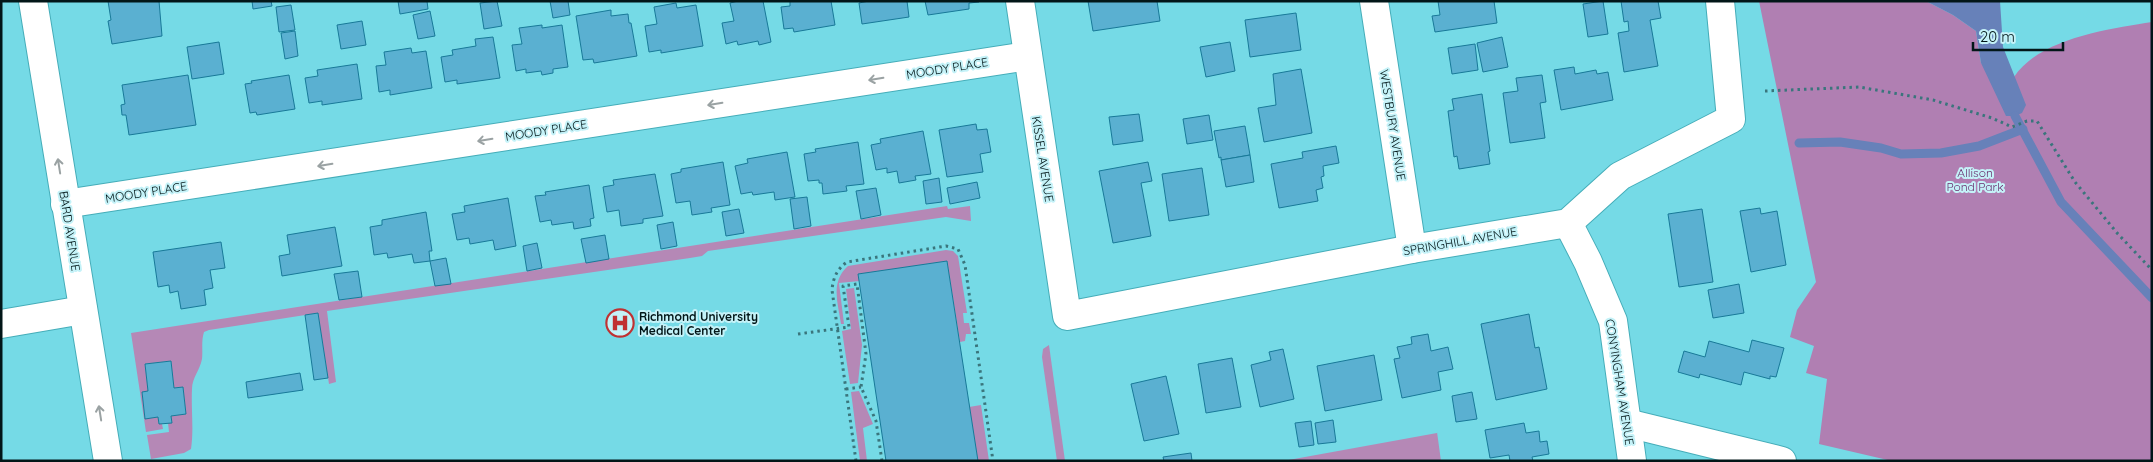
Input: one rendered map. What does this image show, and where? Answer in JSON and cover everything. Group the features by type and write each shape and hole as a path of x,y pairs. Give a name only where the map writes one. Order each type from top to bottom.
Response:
{"street":[{"name":"BARD AVENUE","path":"33,1 108,461"},
{"name":"KISSEL AVENUE","path":"1020,1 1067,316"},
{"name":"WESTBURY AVENUE","path":"1374,1 1412,249"},
{"path":"1568,223 1620,176 1730,119 1722,13"},
{"name":"MOODY PLACE","path":"65,204 1028,56"},
{"name":"SPRINGHILL AVENUE","path":"1067,316 1412,249 1568,223"},
{"name":"CONYINGHAM AVENUE","path":"1568,223 1588,262 1613,321 1632,461"},
{"path":"1,324 83,310"},
{"path":"1627,422 1782,461"}],"path":[{"path":"1766,91 1859,87 1933,100 1992,118 2012,127 2027,121 2037,121 2075,182 2118,234 2152,270"},
{"path":"856,461 832,290 837,271 847,262 946,246 958,249 965,265 993,461"},
{"path":"798,334 848,327 843,286 856,284 866,354 861,387 876,420 882,461"},
{"path":"846,389 861,387"}],"shaded area":[{"path":"947,206 948,209 970,206 971,221 946,217 708,251 702,256 690,258 327,311 336,382 329,384 318,313 209,330 204,332 202,359 192,385 191,449 184,453 151,459 147,435 169,432 168,423 172,422 171,416 186,414 183,387 174,388 171,361 145,364 148,391 142,392 145,418 158,417 159,424 162,424 163,429 146,432 131,333"},
{"path":"946,250 953,251 958,256 967,313 963,313 964,323 969,323 971,334 966,334 965,341 960,342 947,261 859,274 860,281 839,283 844,324 841,324 837,301 837,286 842,272 848,266"},
{"path":"854,288 862,345 858,383 850,384 842,331 851,329 846,289"},
{"path":"1049,345 1065,461 1057,461 1042,357 1043,349"},
{"path":"859,391 873,424 863,428 867,461 860,461 851,392"},
{"path":"981,405 989,461 978,461 969,407"},
{"path":"1437,433 1441,461 1283,461"}],"green space":[{"name":"Allison Pond Park","path":"1759,1 1926,1 1953,15 1976,31 1981,63 2025,105 2014,77 2040,53 2077,37 2152,22 2152,461 1892,461 1819,444 1827,379 1806,373 1814,346 1790,337 1797,310 1816,282"}],"water":[{"path":"1926,1 2000,1 2003,47 2026,105 2022,113 2015,116 2006,116 1981,63 1976,31 1953,15"}],"building":[{"path":"108,1 159,1 162,36 112,44 108,21 111,20"},
{"path":"252,1 271,1 272,6 253,9"},
{"path":"398,1 427,1 428,9 400,14"},
{"path":"497,1 502,26 484,29 480,3"},
{"path":"550,1 568,1 570,15 553,18"},
{"path":"738,1 763,1 771,42 759,45 758,41 738,45 737,41 726,44 722,23 734,21 730,3"},
{"path":"790,1 831,1 835,25 794,32 793,28 784,29 781,7 790,6"},
{"path":"869,1 907,1 909,17 862,24 859,3"},
{"path":"925,1 979,2 969,3 969,9 928,15"},
{"path":"1088,1 1157,1 1160,21 1093,31"},
{"path":"1438,1 1494,1 1497,23 1435,32 1432,16 1440,15"},
{"path":"1603,1 1608,34 1588,37 1583,4"},
{"path":"1621,1 1658,1 1661,18 1650,20 1658,66 1624,72 1618,33 1629,31 1628,21 1624,22"},
{"path":"676,3 677,8 696,5 703,46 661,53 661,50 649,52 645,26 657,24 654,7"},
{"path":"291,5 295,30 279,32 276,7"},
{"path":"611,10 611,16 628,14 637,56 594,63 593,59 583,60 576,16"},
{"path":"430,11 435,36 418,39 413,15"},
{"path":"1296,13 1301,50 1250,57 1245,20"},
{"path":"362,21 366,45 341,49 337,25"},
{"path":"542,25 542,28 562,25 568,67 553,69 553,73 542,75 541,71 526,73 526,69 516,71 512,45 522,44 519,28"},
{"path":"295,31 298,56 285,59 281,33"},
{"path":"493,37 500,78 457,84 457,80 445,82 441,57 453,55 452,50 476,46 475,39"},
{"path":"1502,37 1508,67 1483,72 1477,43"},
{"path":"219,42 224,74 192,79 187,47"},
{"path":"1230,42 1235,71 1206,77 1200,47"},
{"path":"1475,44 1478,70 1452,74 1448,48"},
{"path":"411,48 412,53 426,51 432,88 390,95 390,90 379,92 376,66 386,65 384,52"},
{"path":"357,64 362,99 322,105 322,101 309,103 305,78 318,76 317,70"},
{"path":"1574,67 1575,74 1596,70 1597,74 1608,72 1613,100 1561,110 1554,70"},
{"path":"1301,69 1312,133 1264,142 1258,108 1276,105 1273,74"},
{"path":"188,75 196,125 129,135 126,115 122,115 121,105 125,104 122,85"},
{"path":"289,75 295,109 257,115 256,112 250,113 245,84 252,83 251,81"},
{"path":"1542,75 1546,102 1540,103 1545,138 1510,143 1503,93 1518,91 1516,78"},
{"path":"1482,94 1490,164 1459,169 1457,156 1454,157 1448,111 1454,110 1452,99"},
{"path":"1139,114 1143,141 1113,145 1109,117"},
{"path":"1209,115 1213,140 1187,144 1183,119"},
{"path":"976,124 977,130 987,129 991,152 980,154 983,172 947,177 939,130"},
{"path":"1245,126 1250,155 1221,160 1214,131"},
{"path":"923,131 931,174 915,176 916,180 899,183 897,171 887,173 887,168 876,170 871,145 881,143 880,139"},
{"path":"858,142 864,184 846,186 847,191 823,194 822,183 819,183 819,180 808,181 804,154 816,152 815,149"},
{"path":"1336,146 1339,163 1323,166 1324,176 1321,177 1323,188 1316,190 1318,201 1279,208 1271,164 1303,158 1302,152"},
{"path":"787,152 795,197 775,200 774,192 753,195 752,192 741,194 735,166 748,163 747,159"},
{"path":"1250,155 1254,182 1226,187 1221,160"},
{"path":"723,162 730,205 711,208 712,212 692,215 690,201 676,203 671,174 681,172 681,169"},
{"path":"1148,162 1152,181 1141,183 1151,236 1113,243 1099,171"},
{"path":"1202,168 1209,215 1169,221 1162,174"},
{"path":"655,174 663,216 643,219 643,223 621,226 619,210 607,212 603,187 614,185 613,180"},
{"path":"939,178 942,202 926,204 923,181"},
{"path":"977,182 980,198 950,204 947,188"},
{"path":"589,185 594,218 590,219 591,226 574,229 573,222 552,225 551,220 540,222 535,196 546,195 545,192"},
{"path":"876,188 881,215 861,219 856,191"},
{"path":"807,197 811,226 794,229 790,199"},
{"path":"508,198 516,246 495,250 493,240 470,244 469,238 457,240 452,214 465,212 464,206"},
{"path":"1760,208 1761,214 1777,211 1786,265 1751,272 1740,211"},
{"path":"739,209 744,233 726,236 722,212"},
{"path":"1702,209 1713,282 1679,287 1668,214"},
{"path":"426,212 432,251 429,251 430,261 414,263 412,254 388,258 387,253 374,255 370,227 382,225 382,220"},
{"path":"673,222 677,246 661,249 657,225"},
{"path":"335,227 342,266 282,276 279,256 290,254 287,235"},
{"path":"605,235 609,259 586,263 581,239"},
{"path":"221,242 225,268 210,270 213,288 204,290 206,305 181,309 178,291 170,293 169,285 158,287 153,252"},
{"path":"537,243 542,268 527,271 523,246"},
{"path":"446,258 451,284 435,286 430,261"},
{"path":"947,261 978,461 886,461 858,274"},
{"path":"358,271 362,297 339,300 334,274"},
{"path":"1739,284 1744,313 1713,318 1708,290"},
{"path":"318,313 328,378 314,380 305,315"},
{"path":"1529,314 1535,348 1539,347 1547,389 1496,400 1481,324"},
{"path":"1428,334 1431,351 1448,347 1453,369 1438,372 1441,390 1402,398 1394,359 1400,358 1397,347 1412,344 1411,337"},
{"path":"1752,340 1784,348 1776,377 1770,376 1770,379 1744,372 1741,385 1700,374 1699,378 1678,372 1684,351 1705,357 1709,341 1749,352"},
{"path":"1283,349 1294,399 1260,407 1251,365 1271,360 1269,352"},
{"path":"1374,355 1382,400 1325,411 1317,366"},
{"path":"1232,358 1241,407 1206,413 1198,364"},
{"path":"171,361 174,388 183,387 186,414 171,416 172,423 159,424 158,417 145,419 142,392 148,391 145,364"},
{"path":"300,373 303,390 248,398 246,382"},
{"path":"1166,376 1179,434 1144,441 1131,384"},
{"path":"1472,392 1477,419 1456,422 1452,396"},
{"path":"1333,420 1336,442 1318,444 1315,423"},
{"path":"1311,421 1314,445 1299,447 1295,423"},
{"path":"1524,423 1526,433 1539,431 1540,442 1547,441 1549,454 1532,457 1533,461 1510,461 1509,455 1490,458 1485,430"},
{"path":"1191,453 1192,461 1164,461 1163,457"}],"waterway":[{"path":"2015,116 2061,202 2152,298"},
{"path":"1799,143 1840,142 1881,148 1901,154 1941,153 1979,146 2023,129"}],"place":[{"name":"Richmond University Medical Center","path":"620,323"}]}
